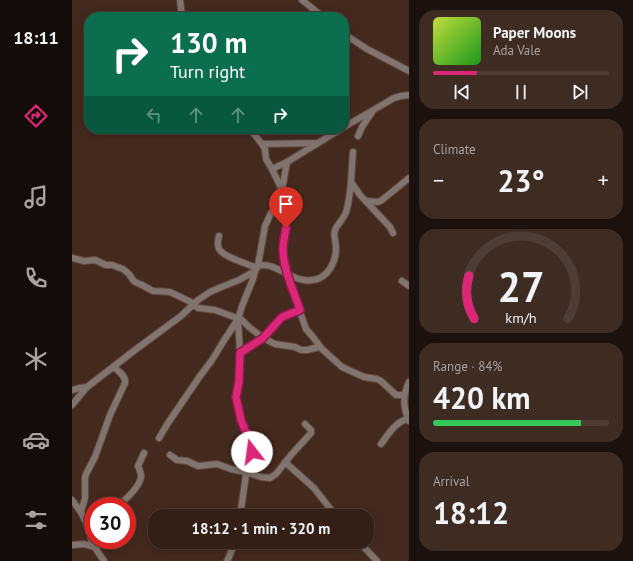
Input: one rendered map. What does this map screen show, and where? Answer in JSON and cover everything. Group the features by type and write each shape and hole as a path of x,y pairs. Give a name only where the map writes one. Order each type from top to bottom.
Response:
{"street":[{"path":"180,0 181,12"},
{"path":"302,0 316,12"},
{"path":"349,37 367,49 409,71"},
{"path":"349,124 394,98 409,95"},
{"path":"358,136 362,127 373,111"},
{"path":"254,134 265,149 266,159 282,190 287,221 283,252 288,275 306,328 319,347 342,367 364,377 381,381 396,395 405,394"},
{"path":"272,169 287,162 333,134"},
{"path":"262,144 318,143"},
{"path":"72,405 87,387 181,316 194,303 210,292 239,280 257,268 270,266 288,275 308,281 325,275 333,263 336,255 335,231 346,213 351,182 353,152"},
{"path":"282,190 287,162"},
{"path":"366,201 378,202 382,200 409,178"},
{"path":"351,182 366,201 387,223 393,233"},
{"path":"159,438 238,319 257,268 265,226 271,213 284,198"},
{"path":"218,236 218,246 222,253 257,268"},
{"path":"72,258 88,261 95,260 106,265 112,265 123,269 129,274 132,280 153,291 170,292 194,303 198,308 215,310 242,320 263,338 275,344 295,347 301,350 319,347"},
{"path":"402,280 409,286"},
{"path":"240,353 263,338 282,317 300,310"},
{"path":"238,319 240,353 239,381 236,397 241,420 248,434 252,452 246,472 241,509"},
{"path":"81,512 85,498 86,474 95,457 110,415 125,383 123,376 113,367"},
{"path":"381,444 392,429 405,419 408,420 404,405 405,394 409,382"},
{"path":"72,390 87,387"},
{"path":"170,455 177,460 187,461 198,466 217,464 231,470 270,478 276,474 310,433 310,430 305,424"},
{"path":"128,497 137,486 141,478 138,466 144,453"},
{"path":"285,462 314,488 330,509"},
{"path":"72,500 84,518"},
{"path":"72,545 84,544"},
{"path":"95,549 104,561"},
{"path":"227,561 232,549"},
{"path":"366,549 378,561"}],"route":[{"path":"252,452 248,434 241,420 236,401 236,392 239,381 240,353 247,350 263,338 282,317 300,310 290,283 283,252 286,228"}]}
